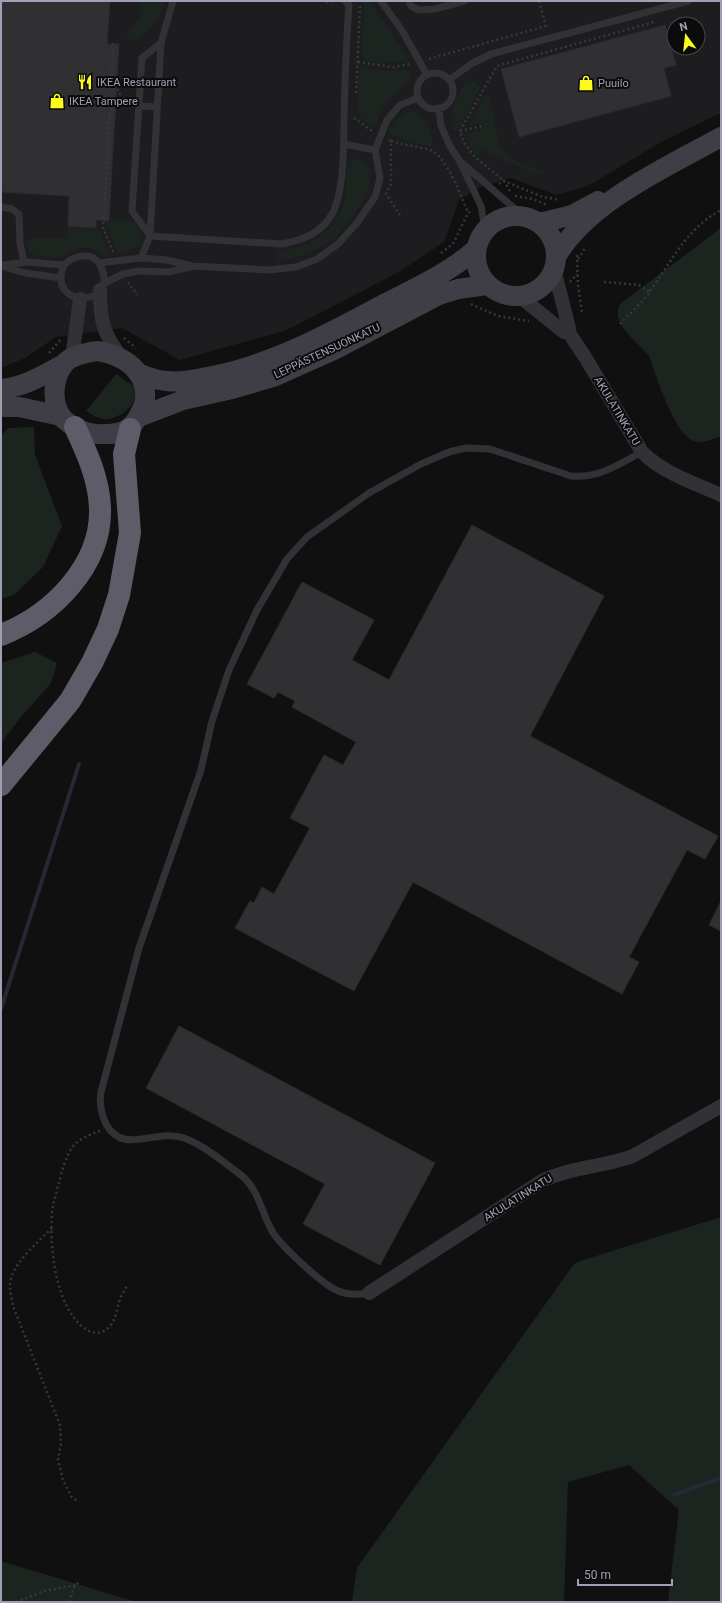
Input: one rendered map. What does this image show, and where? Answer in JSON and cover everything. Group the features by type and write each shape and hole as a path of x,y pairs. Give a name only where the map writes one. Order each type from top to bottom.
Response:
{"highway":[{"path":"1,635 38,616 55,602 79,574 89,557 96,538 100,522 98,490 89,456 68,422"},
{"path":"1,785 70,701 92,663 108,629 119,595 130,533 124,454 134,423"}],"main road":[{"path":"617,195 602,198 569,216 532,220 512,216 493,222 480,238 476,249 477,268 481,277 487,284 502,293 518,296 530,294 540,289 548,280 555,263 578,229 617,195 721,137"},
{"path":"532,220 552,238 556,247 555,263"},
{"name":"LEPPÄSTENSUONKATU","path":"140,374 165,382 181,382 231,372 275,358 309,344 439,275 462,261 476,249"},
{"name":"LEPPÄSTENSUONKATU","path":"134,423 183,400 232,389 273,377 338,348 439,295 458,289 487,284"},
{"path":"1,389 14,388 39,378 82,353 97,351 110,352 123,359 140,374 145,386 145,399 134,423 117,433 88,433 68,422 19,407 1,407"},
{"path":"68,361 56,379 54,390 56,403 68,422"}],"street":[{"name":"AKULATINKATU","path":"555,263 569,333 642,452 648,459 666,470 721,495"},
{"path":"101,287 102,322 114,348 123,359"},
{"name":"AKULATINKATU","path":"518,296 564,332 569,333"},
{"path":"68,361 77,325 80,299"},
{"name":"AKULATINKATU","path":"369,1293 542,1181 568,1171 633,1156 721,1106"}],"lane":[{"path":"141,258 150,236 160,43 173,1"},
{"path":"150,236 282,244 305,238 315,233 325,224 338,201 344,144 349,5 346,1"},
{"path":"381,1 402,32 427,75"},
{"path":"410,1 411,6 420,10 465,1"},
{"path":"422,1 424,10"},
{"path":"449,80 471,64 490,54 688,1"},
{"path":"150,236 132,211 142,58 160,43"},
{"path":"437,73 444,75 449,80 453,93 447,104 439,108 428,108 422,104 418,98 417,90 419,83 427,75 437,73"},
{"path":"99,263 141,258 167,260 192,266 270,270 296,267 317,259 338,244 356,223 374,197 380,178 375,150 387,120 400,105 418,98"},
{"path":"139,106 157,107"},
{"path":"439,108 441,126 481,206 486,229"},
{"path":"344,144 375,150"},
{"path":"459,160 532,220"},
{"path":"1,207 12,209 19,214 20,242 24,262"},
{"path":"101,287 104,273 99,263 91,258 81,256 72,258 64,265 61,278 64,288 70,295 80,299 94,295 101,287 123,274 138,272 168,272 192,266"},
{"path":"1,266 24,262 64,265"},
{"path":"1,266 25,273 61,278"},
{"path":"369,1293 358,1295 345,1294 320,1280 280,1242 271,1228 255,1190 249,1181 198,1144 170,1135 125,1140 118,1138 108,1128 101,1110 101,1092 139,948 201,770 212,720 229,670 257,610 288,559 307,537 369,493 421,464 449,452 466,448 490,449 582,478 602,473 642,452"}],"path":[{"path":"326,2 337,1"},
{"path":"355,97 360,7 356,1"},
{"path":"539,1 553,50"},
{"path":"514,196 504,181 475,157 464,143 460,131 497,66 651,23 658,19 655,11"},
{"path":"358,62 393,67 409,65 546,26"},
{"path":"114,43 111,86 120,92 120,98 119,106 110,110 104,226 116,260"},
{"path":"113,98 120,98"},
{"path":"354,112 354,119 391,141 406,146 432,150 437,154 446,167 463,199 468,213 452,244 439,255"},
{"path":"460,131 482,126"},
{"path":"391,141 391,184 386,194 400,215"},
{"path":"504,181 543,197 564,200"},
{"path":"620,324 650,292 685,239 709,216 721,210"},
{"path":"578,260 578,285 582,312"},
{"path":"123,274 137,295"},
{"path":"604,282 639,285 650,292"},
{"path":"476,305 488,313 514,319"},
{"path":"43,358 64,335 68,322 77,325"},
{"path":"118,333 142,353"},
{"path":"108,1128 88,1135 74,1145 62,1168 53,1206 51,1242 60,1291 69,1310 79,1325 91,1332 100,1333 109,1327 127,1286"},
{"path":"52,1228 28,1251 15,1269 10,1286 13,1306 60,1425 61,1443 58,1460 63,1480 71,1496 77,1501"},
{"path":"16,1602 44,1591 75,1585 81,1581"},
{"path":"69,1602 75,1585"}],"shaded area":[{"path":"1,1 721,1 721,113 661,142 588,186 556,195 511,178 481,187 459,200 444,242 399,272 287,330 180,360 122,328 56,337 25,358 1,368"},
{"path":"140,1 161,1 165,3 160,15 152,26 142,35 130,41 126,35 140,16"},
{"path":"360,1 369,1 390,30 409,61 391,63 372,62 362,57 364,6"},
{"path":"364,67 389,71 411,69 409,80 386,103 375,127 362,119 357,109 359,70"},
{"path":"467,80 476,83 481,87 460,128 454,131 452,124 452,111"},
{"path":"486,93 490,99 500,147 514,160 547,173 534,174 484,150 477,155 464,135 483,128 482,123 469,125"},
{"path":"410,111 421,116 424,120 435,147 414,144 388,133 396,119 402,114"},
{"path":"354,159 362,160 368,164 371,177 365,197 353,216 339,233 327,244 314,251 277,261 278,252 308,243 326,232 333,225 343,206 349,162"},
{"path":"111,220 131,221 134,223 141,236 142,240 140,244 133,249 118,254 107,225 107,222 111,222"},
{"path":"68,227 100,229 110,255 104,257 88,248 75,249 60,258 38,256 29,252 29,239 34,237 67,238"},
{"path":"721,228 721,436 708,441 697,442 687,436 673,416 649,356 622,326 618,312 620,304"},
{"path":"116,374 135,387 134,400 129,408 122,414 108,419 99,418 86,411"},
{"path":"34,427 35,455 62,526 43,567 14,595 1,599 1,435 9,428"},
{"path":"35,652 57,663 51,683 20,718 1,743 1,663"},
{"path":"721,1217 721,1602 668,1602 679,1510 629,1465 568,1482 564,1602 352,1602 357,1568 574,1264"},
{"path":"1,1561 136,1602 1,1602"}],"building":[{"name":"IKEA Tampere","path":"1,1 110,1 107,44 119,44 109,221 96,220 96,228 68,226 69,196 1,192"},
{"name":"Puuilo","path":"665,25 666,56 674,56 676,65 664,68 671,96 519,137 501,69"},
{"path":"472,525 604,596 530,736 718,836 705,859 687,850 629,957 639,962 622,994 413,882 354,991 235,928 250,901 254,903 262,887 274,894 310,828 290,818 324,755 343,765 356,742 292,707 295,701 278,692 274,698 247,684 302,582 374,620 352,660 389,680"},
{"path":"721,901 721,931 709,925"},
{"path":"179,1026 435,1163 380,1265 303,1224 325,1184 146,1088"}],"waterway":[{"path":"1,1009 79,764"},
{"path":"674,1495 721,1478"}],"place":[{"name":"IKEA Restaurant","path":"85,82"},
{"name":"Puuilo","path":"586,83"},
{"name":"IKEA Tampere","path":"57,101"}]}
